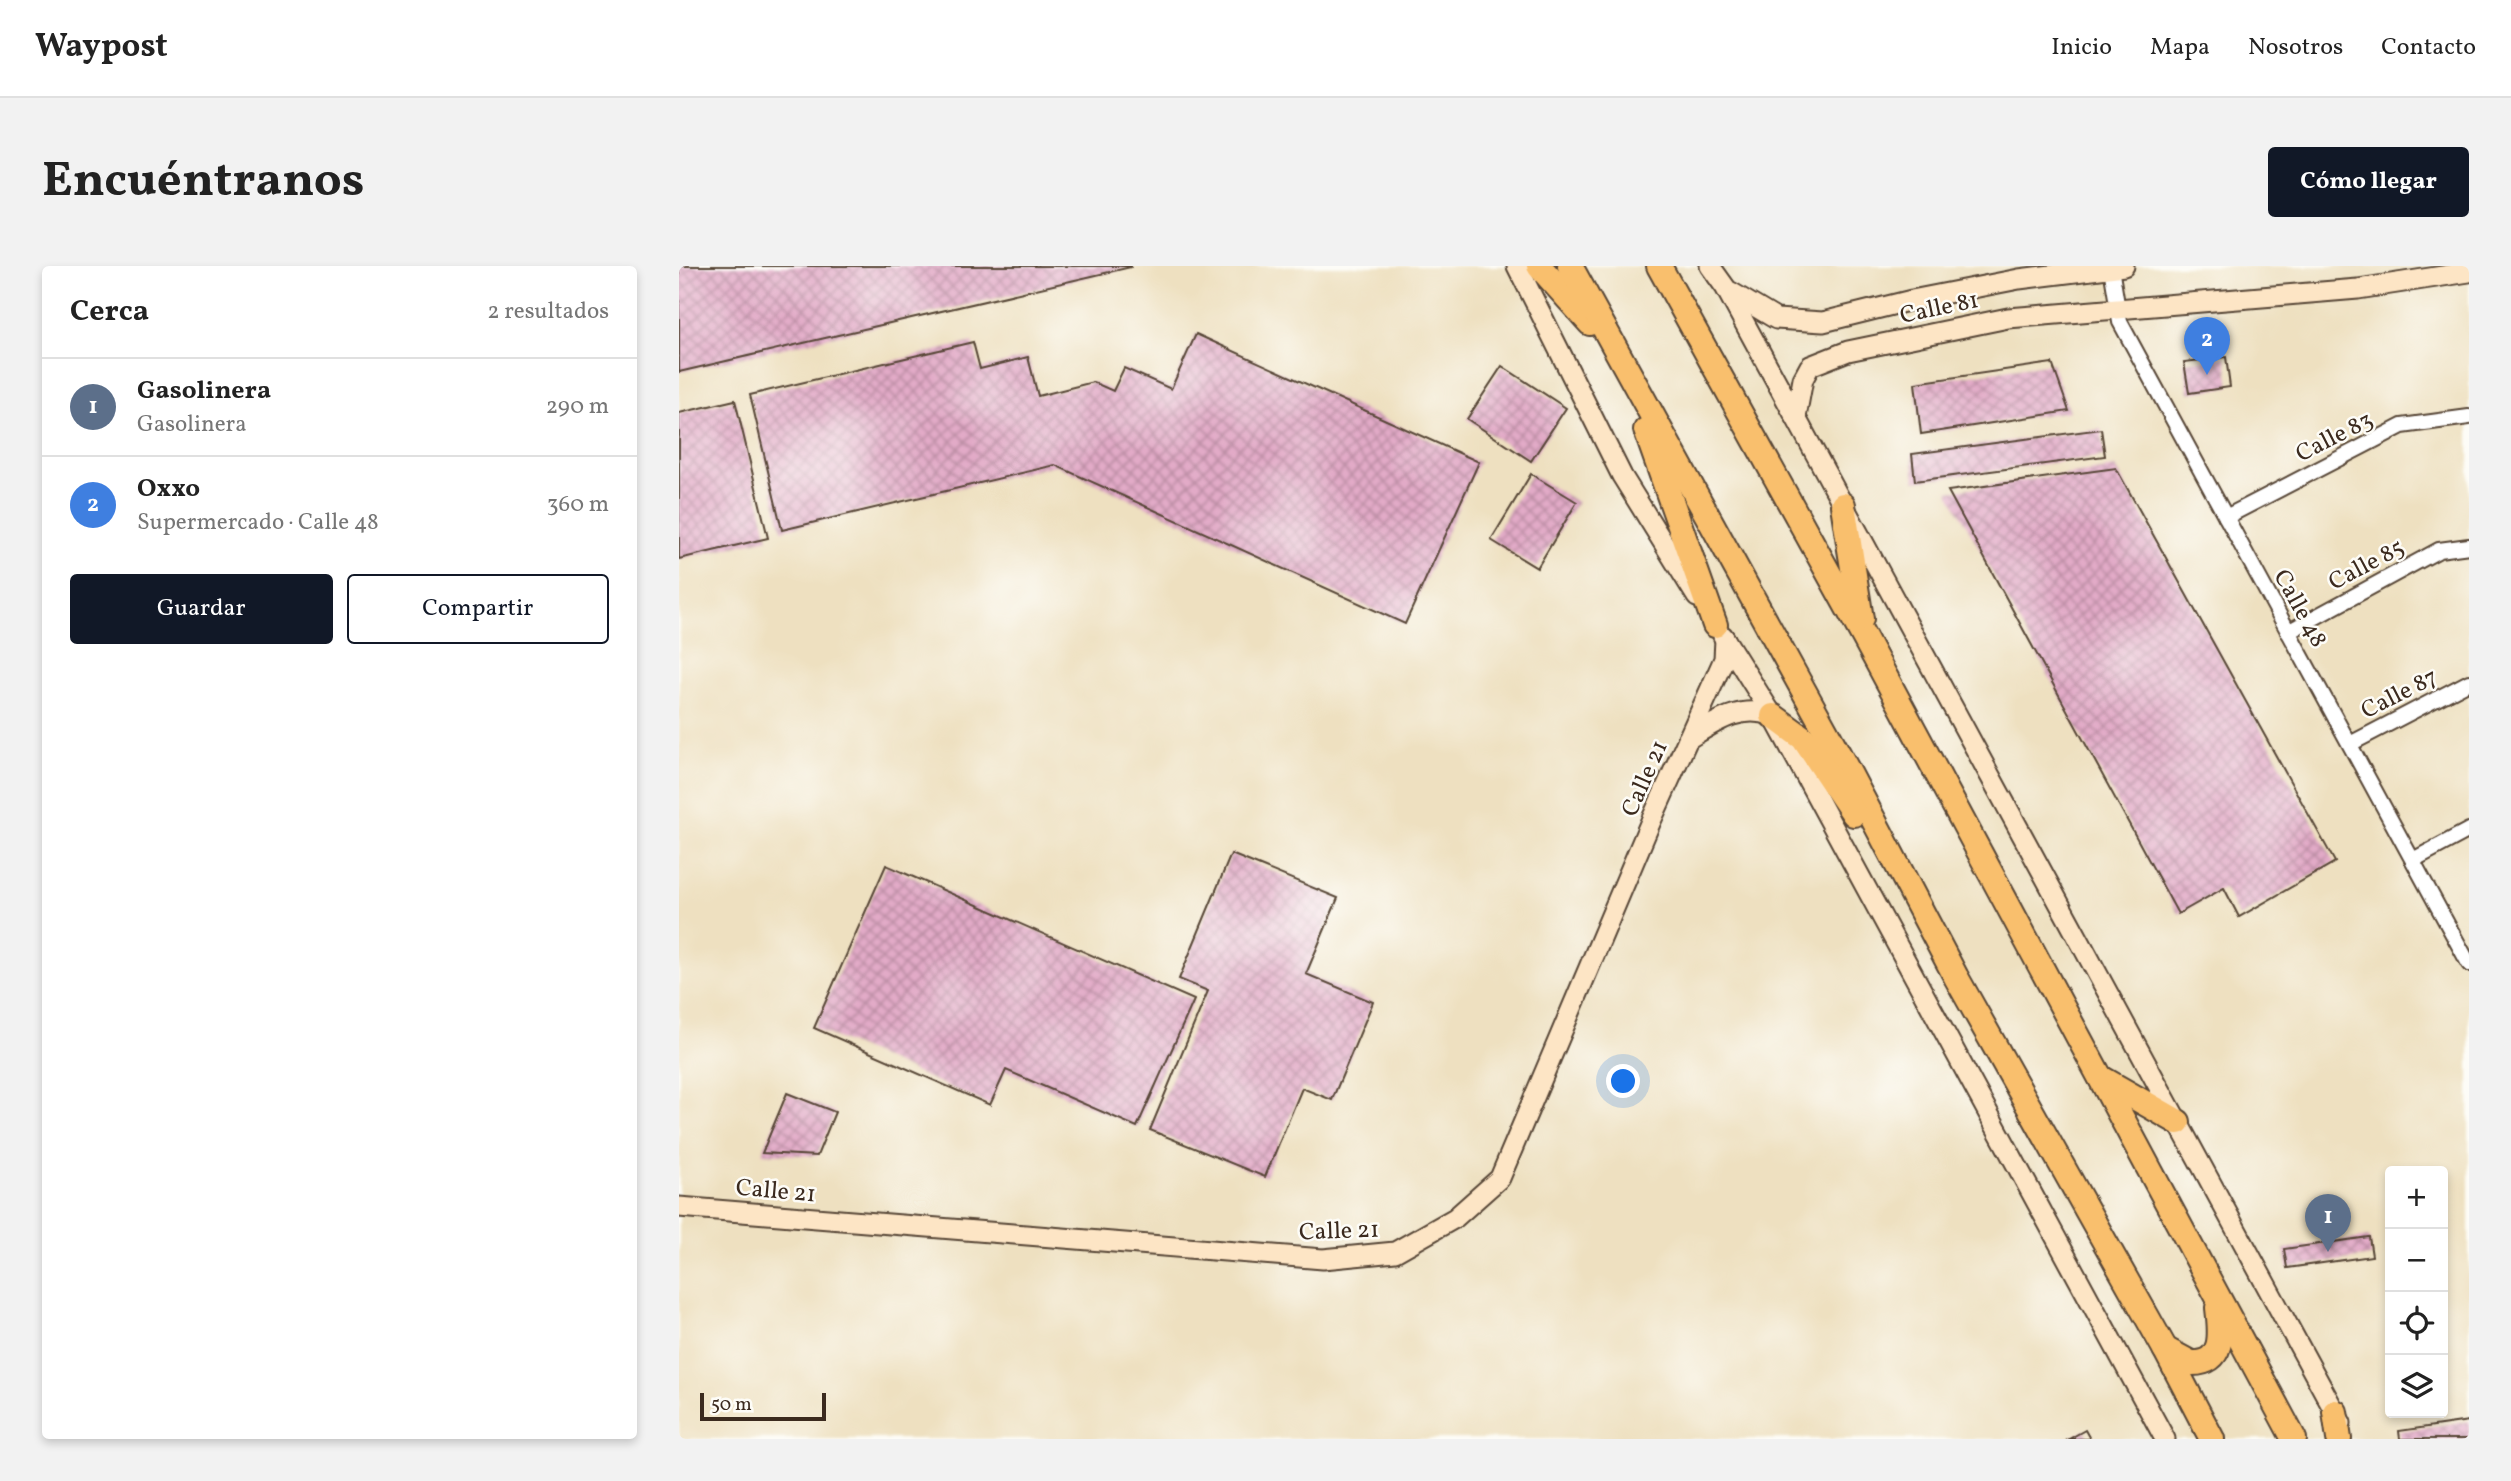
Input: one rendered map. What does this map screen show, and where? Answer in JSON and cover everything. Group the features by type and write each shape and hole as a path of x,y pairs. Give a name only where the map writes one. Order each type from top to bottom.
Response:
{"highway":[{"path":"1539,266 1620,358 1720,632"},
{"path":"1570,266 1956,977 2165,1349 2212,1439"},
{"path":"1659,266 1864,637 2294,1439"},
{"path":"1843,505 1864,637"},
{"path":"1773,716 1803,738 1869,839 1885,843"},
{"path":"2101,1077 2178,1122"},
{"path":"2165,1349 2191,1363 2211,1359 2219,1351 2222,1333 2217,1299"},
{"path":"2335,1412 2339,1439"}],"main road":[{"path":"1517,266 1622,476 1773,716 2165,1439"},
{"path":"1710,266 1725,287 1796,417 2350,1439"},
{"name":"Calle 81","path":"1725,287 1747,304 1776,319 1823,322 2019,273 2117,267"},
{"name":"Calle 81","path":"1796,417 1803,379 1810,366 1823,360 2008,318 2358,289 2469,272"},
{"name":"Calle 21","path":"679,1207 1323,1259 1395,1252 1455,1218 1500,1178 1724,659 1720,632"},
{"name":"Calle 21","path":"1688,739 1719,720 1737,713 1755,711 1773,716"}],"street":[{"name":"Calle 48","path":"2117,267 2120,322 2469,964"},
{"name":"Calle 83","path":"2226,517 2402,426 2469,417"},
{"name":"Calle 85","path":"2288,632 2439,550 2469,546"},
{"name":"Calle 87","path":"2350,744 2469,682"},
{"path":"2413,860 2469,830"}],"building":[{"path":"679,266 1131,266 1131,267 679,372"},
{"path":"1196,334 1479,462 1405,624 1055,465 782,530 750,395 973,342 980,369 1028,357 1038,396 1093,382 1113,391 1124,368 1171,389"},
{"path":"2226,357 2230,387 2189,393 2184,362"},
{"path":"2052,363 2069,411 1921,434 1915,383"},
{"path":"1502,366 1566,408 1531,461 1467,419"},
{"path":"735,400 768,538 679,559 679,413"},
{"path":"2101,429 2105,456 1915,481 1912,454"},
{"path":"2116,468 2335,862 2239,917 2224,888 2178,914 1948,491"},
{"path":"1531,474 1577,502 1537,568 1491,540"},
{"path":"1231,854 1338,898 1306,974 1373,1002 1332,1100 1302,1088 1265,1177 1150,1130 1208,991 1179,979"},
{"path":"886,865 1194,1000 1137,1127 1006,1070 990,1105 814,1028"},
{"path":"787,1093 835,1112 817,1156 762,1153"},
{"path":"2369,1237 2372,1256 2287,1268 2284,1249"},
{"path":"2469,1421 2469,1439 2400,1439 2399,1431"},
{"path":"2085,1430 2090,1439 2069,1439"}],"place":[{"name":"Oxxo","path":"2207,375"},
{"name":"Gasolinera","path":"2328,1252"}]}
